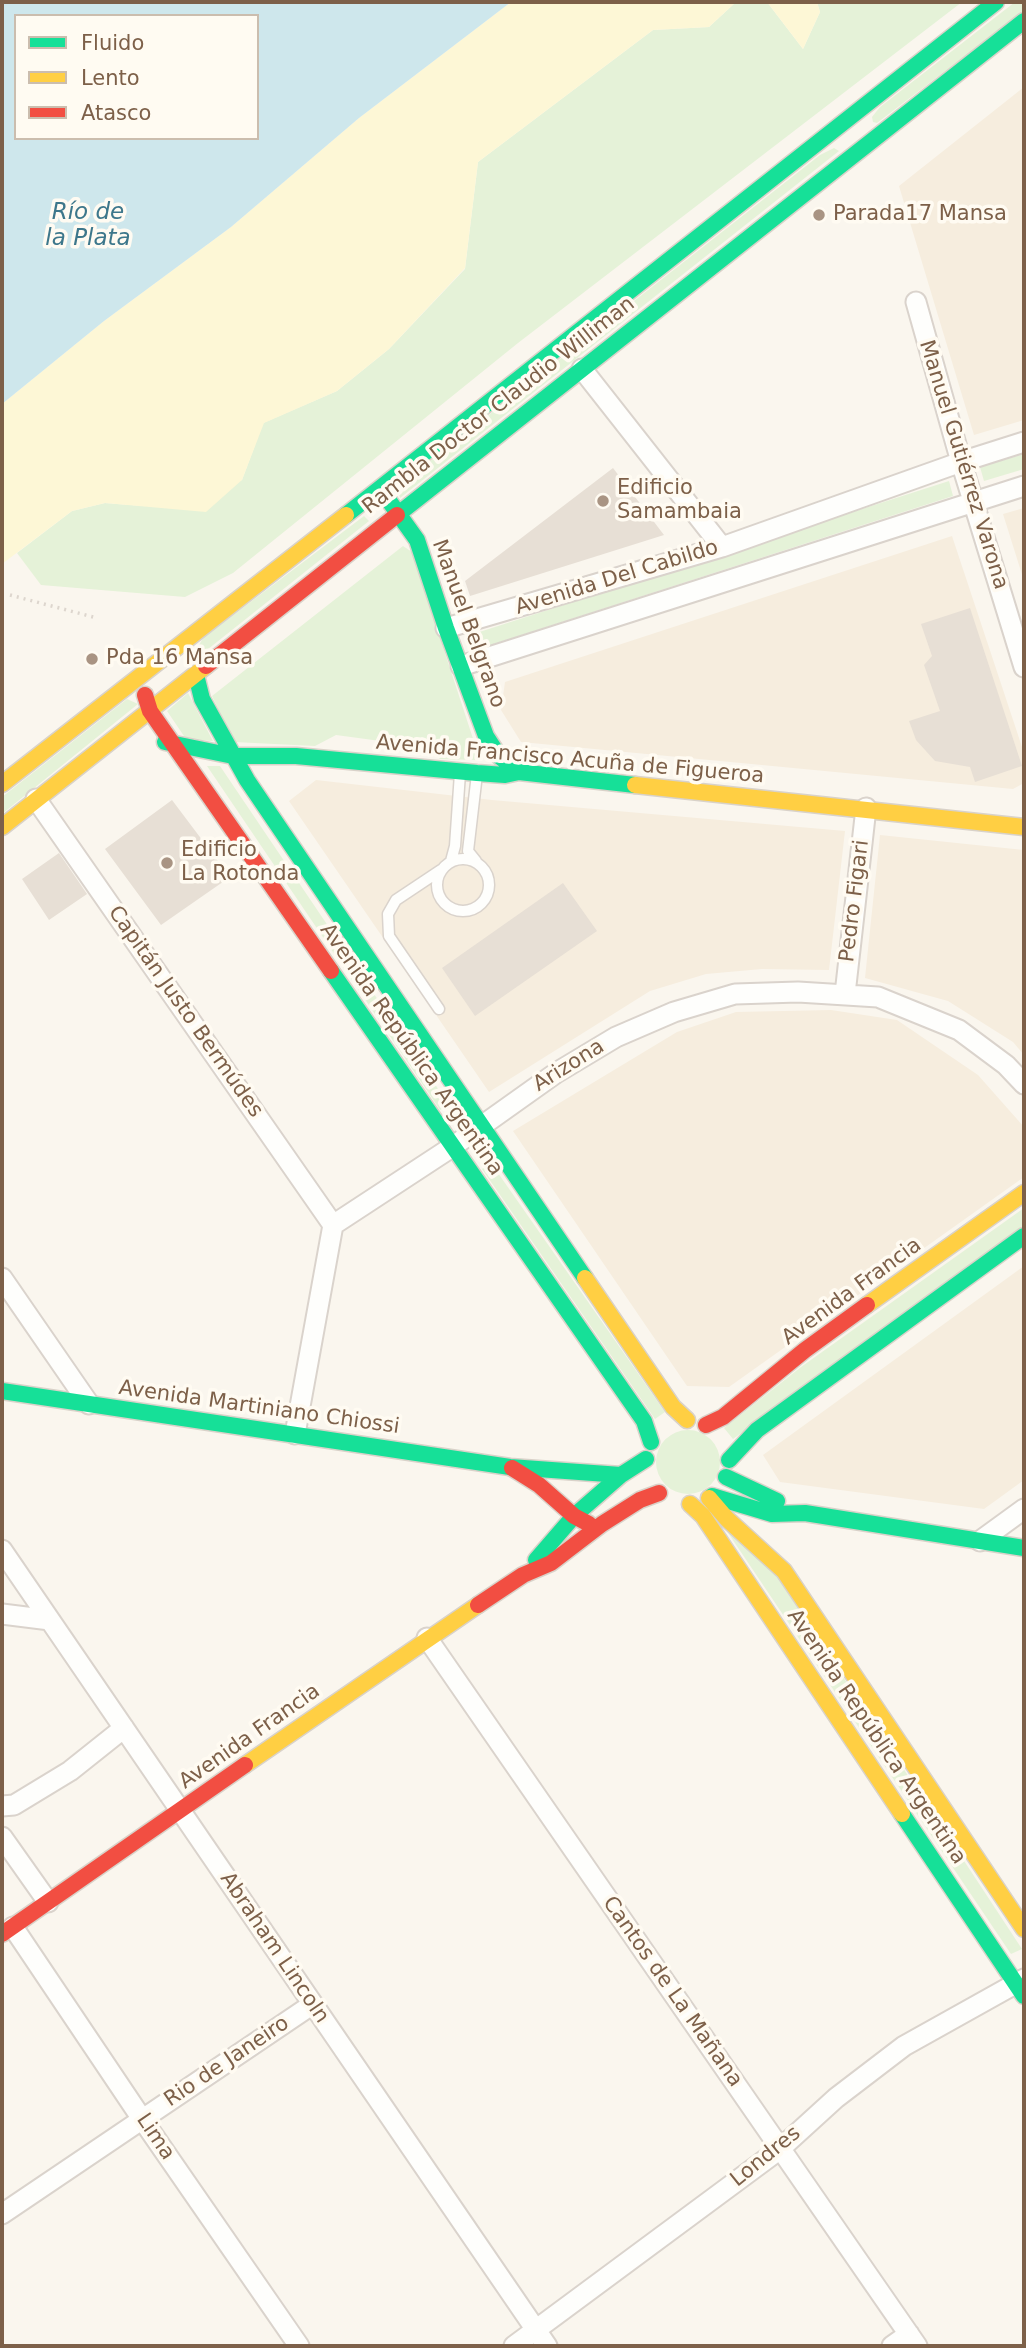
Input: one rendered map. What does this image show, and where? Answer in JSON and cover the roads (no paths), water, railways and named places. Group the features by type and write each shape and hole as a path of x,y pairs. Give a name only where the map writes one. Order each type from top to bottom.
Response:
{"street":[{"name":"Rambla Doctor Claudio Williman","path":"2,784 139,679 996,2"},
{"name":"Rambla Doctor Claudio Williman","path":"2,827 1024,21"},
{"path":"840,124 860,149"},
{"name":"Manuel Gutiérrez Varona","path":"916,302 961,462 1024,667"},
{"path":"582,369 722,547"},
{"name":"Avenida Del Cabildo","path":"446,628 722,547 1024,442"},
{"name":"Avenida Del Cabildo","path":"461,666 1024,486"},
{"name":"Manuel Belgrano","path":"379,488 417,540 486,736 499,756 519,772"},
{"name":"Avenida República Argentina","path":"196,675 202,699 247,780 673,1407 687,1420"},
{"name":"Avenida República Argentina","path":"139,679 150,711 645,1421 651,1442"},
{"name":"Avenida Francisco Acuña de Figueroa","path":"114,740 140,739 233,756 296,756 477,774 505,775 519,772 1024,827"},
{"name":"Capitán Justo Bermúdes","path":"36,799 333,1225"},
{"name":"Pedro Figari","path":"845,994 866,808"},
{"name":"Arizona","path":"333,1225 452,1147 556,1073 616,1037 674,1012 735,994 798,992 877,997 959,1030 1006,1065 1024,1084"},
{"name":"Avenida Francia","path":"706,1425 723,1417 761,1389 805,1350 1024,1193"},
{"path":"295,1434 333,1225"},
{"path":"729,1460 757,1430 1024,1237"},
{"path":"2,1278 89,1404"},
{"name":"Avenida Martiniano Chiossi","path":"2,1391 510,1467 621,1475"},
{"path":"687,1420 706,1425 723,1441 729,1460 726,1477 710,1497 690,1504 673,1502 659,1493 649,1477 646,1459 651,1442 666,1426 687,1420"},
{"name":"Avenida Francia","path":"523,1575 574,1516 621,1475 646,1459"},
{"name":"Avenida Martiniano Chiossi","path":"510,1467 538,1485 574,1516 593,1525 603,1524"},
{"path":"726,1477 805,1514"},
{"name":"Avenida Francia","path":"7,1930 427,1639 523,1575 551,1563 640,1500 659,1493"},
{"path":"710,1497 772,1514 805,1514 1024,1549"},
{"name":"Avenida República Argentina","path":"710,1497 727,1519 784,1571 1024,1929"},
{"name":"Avenida República Argentina","path":"690,1504 703,1516 1021,1986"},
{"path":"980,1541 1024,1509"},
{"name":"Abraham Lincoln","path":"2,1550 541,2339"},
{"path":"2,1614 50,1620"},
{"name":"Cantos de La Mañana","path":"427,1639 913,2340"},
{"path":"2,1806 14,1805 70,1771 124,1728"},
{"path":"2,1837 48,1902"},
{"name":"Lima","path":"7,1930 299,2346"},
{"name":"Londres","path":"514,2346 541,2339 780,2148 836,2098 904,2046 1021,1986"},
{"name":"Rio de Janeiro","path":"2,2214 313,2004"},
{"path":"891,2346 913,2340"}],"lane":[{"path":"451,861 460,772"},
{"path":"441,870 437,884 440,897 449,907 462,912 475,908 485,899 489,886 486,873 468,851 477,774"},
{"path":"439,1009 389,936 388,914 396,900 451,861 464,858 477,862"}],"water":[{"name":"Río de la Plata","path":"2,2 511,2 359,118 231,227 104,321 2,404"}],"place":[{"name":"Parada17 Mansa","path":"819,215"},
{"name":"Edificio Samambaia","path":"603,501"},
{"name":"Pda 16 Mansa","path":"92,659"},
{"name":"Edificio La Rotonda","path":"167,863"}]}
